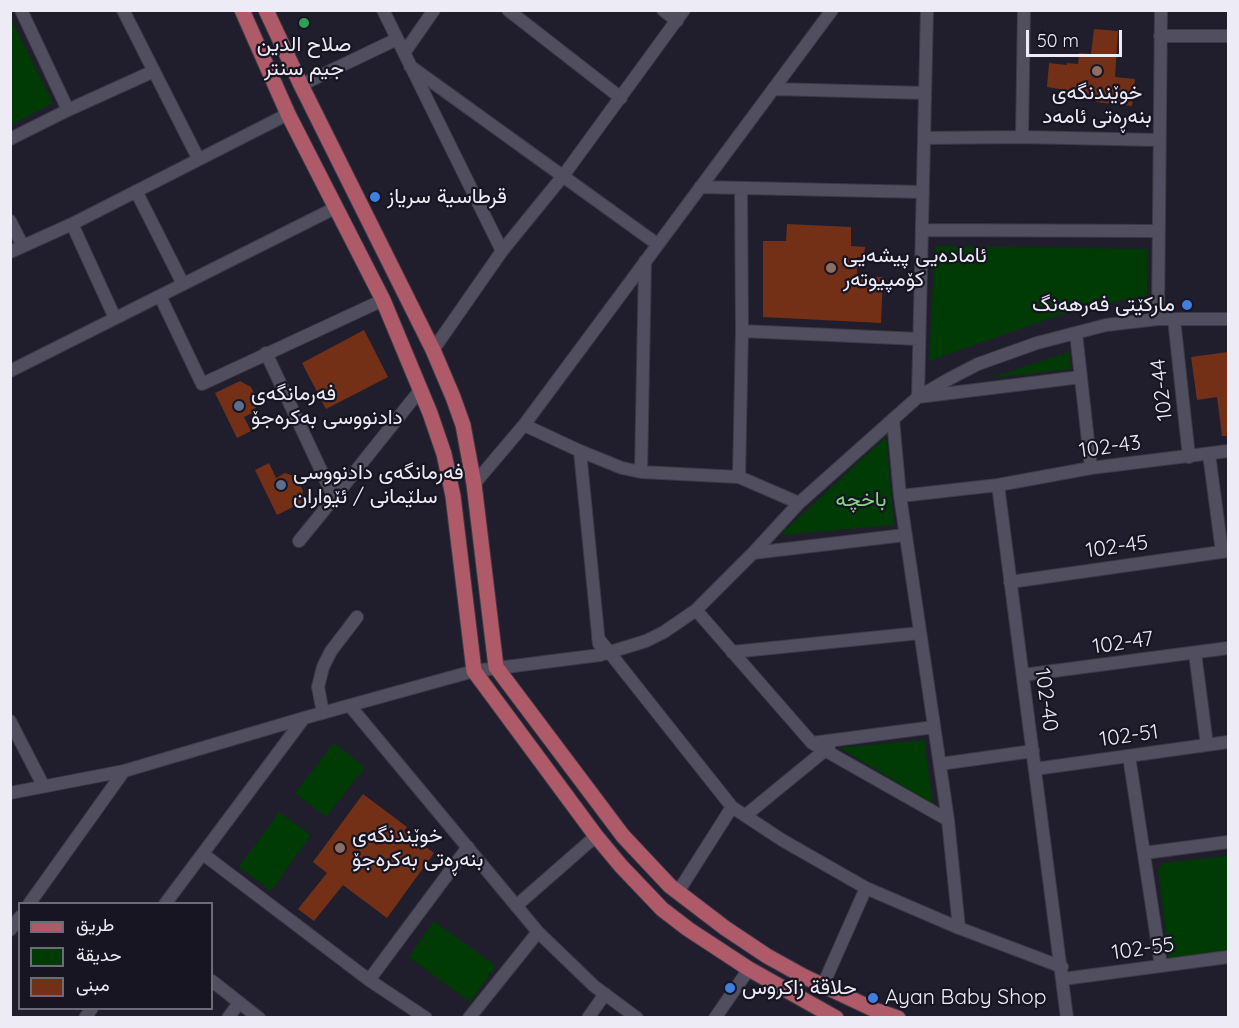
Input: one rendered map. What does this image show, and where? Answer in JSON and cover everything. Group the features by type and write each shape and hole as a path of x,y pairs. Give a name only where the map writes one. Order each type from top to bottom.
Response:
{"main road":[{"path":"242,10 288,114 396,328 438,434 451,483 474,671 596,836 662,909 749,969 836,1017"},
{"path":"266,10 433,350 463,425 474,484 496,667 623,836 678,892 767,956 875,1010 898,1017"},
{"path":"380,295 398,280"},
{"path":"396,328 408,320 418,319"}],"street":[{"path":"21,10 68,110"},
{"path":"123,10 198,158"},
{"path":"383,10 502,251"},
{"path":"404,53 434,10"},
{"path":"508,10 621,98"},
{"path":"433,350 502,251 563,176 681,16 663,10"},
{"path":"474,484 524,425 832,10"},
{"path":"918,397 927,10"},
{"path":"1022,137 1024,10"},
{"path":"1158,319 1157,231 1161,10"},
{"path":"1160,36 1228,36"},
{"path":"301,85 397,39"},
{"path":"410,66 657,244"},
{"path":"10,139 154,71"},
{"path":"773,89 925,93"},
{"path":"10,252 72,224 288,114"},
{"path":"924,138 1022,137 1159,140"},
{"path":"700,187 923,192"},
{"path":"739,477 742,331 741,188"},
{"path":"136,190 183,284"},
{"path":"10,370 335,208"},
{"path":"10,221 23,246"},
{"path":"72,224 115,318"},
{"path":"922,230 1157,231"},
{"path":"641,471 645,261"},
{"path":"160,296 202,384 380,295"},
{"path":"10,793 124,771 474,671 604,654 646,641 696,610 799,503 918,397 978,364 1036,343 1106,325 1158,319 1228,319"},
{"name":"102-44","path":"1174,319 1190,456"},
{"path":"742,331 919,339"},
{"path":"1077,333 1091,468"},
{"path":"266,353 334,498"},
{"path":"918,397 1081,377"},
{"path":"299,541 421,389"},
{"path":"893,419 905,535 948,820 959,928"},
{"path":"524,425 622,468 739,477 799,503"},
{"path":"580,451 598,638 604,654 732,807 782,840 866,888 1063,973"},
{"name":"102-43","path":"998,485 1091,468 1228,451"},
{"path":"1209,454 1225,551"},
{"path":"900,496 998,485"},
{"name":"102-40","path":"998,485 1067,1017"},
{"path":"753,553 905,535"},
{"name":"102-45","path":"1010,582 1225,551"},
{"path":"696,610 812,743 948,820"},
{"path":"323,713 318,687 323,667 331,651 357,618"},
{"path":"732,652 920,633"},
{"name":"102-47","path":"1023,675 1228,648"},
{"path":"1195,653 1207,745"},
{"path":"350,706 538,932 574,968 637,1017"},
{"path":"166,902 304,718"},
{"path":"10,721 43,785"},
{"path":"812,743 934,727"},
{"path":"747,815 837,740"},
{"name":"102-51","path":"1035,770 1228,742"},
{"path":"939,765 1033,752"},
{"path":"1129,756 1161,966"},
{"path":"30,902 124,771"},
{"path":"678,892 732,807"},
{"path":"516,906 596,836"},
{"path":"1144,853 1228,842"},
{"path":"369,980 468,847"},
{"path":"203,854 369,980 426,1017"},
{"path":"822,985 866,888"},
{"path":"469,1017 538,932"},
{"name":"102-55","path":"1063,973 1161,966 1228,957"},
{"path":"715,1017 749,969"},
{"path":"213,982 259,1017"},
{"path":"588,1017 605,994"},
{"path":"228,1017 239,1002"}],"green space":[{"path":"11,19 53,103 10,125"},
{"path":"935,246 1147,249 1147,296 1080,308 929,361"},
{"path":"1069,352 1071,369 991,378"},
{"name":"باخچە","path":"886,437 894,525 780,535"},
{"path":"924,740 933,804 840,748"},
{"path":"334,743 365,767 326,817 295,793"},
{"path":"279,812 311,835 271,891 239,867"},
{"path":"1228,856 1228,950 1169,958 1158,870 1163,863"},
{"path":"434,921 496,966 470,1002 409,957"}],"building":[{"path":"1094,29 1118,31 1115,77 1135,79 1132,106 1096,102 1096,95 1047,87 1049,63 1078,64 1079,53 1091,54"},
{"path":"787,224 851,227 851,246 865,247 864,257 857,257 857,277 883,277 881,323 763,317 763,241 786,241"},
{"path":"364,330 388,377 326,409 302,363"},
{"path":"1228,352 1228,436 1222,436 1217,397 1197,400 1191,357"},
{"name":"فەرمانگەی دادنووسی بەکرەجۆ","path":"240,381 251,387 258,401 254,412 244,417 251,431 237,438 215,393"},
{"name":"فەرمانگەی دادنووسی سلێمانی / ئێواران","path":"269,463 276,478 285,473 296,477 303,491 301,503 277,515 255,470"},
{"path":"363,794 407,827 404,831 434,853 387,918 343,885 314,921 298,909 327,873 313,862"}],"place":[{"name":"صلاح الدين جيم سنتر","path":"304,23"},
{"name":"خوێندنگەی بنەڕەتی ئامەد","path":"1097,71"},
{"name":"قرطاسية سرياز","path":"375,197"},
{"name":"ئامادەیی پیشەیی کۆمپیوتەر","path":"831,268"},
{"name":"مارکێتی فەرهەنگ","path":"1187,305"},
{"name":"فەرمانگەی دادنووسی بەکرەجۆ","path":"239,406"},
{"name":"فەرمانگەی دادنووسی سلێمانی / ئێواران","path":"281,485"},
{"name":"خوێندنگەی بنەڕەتی بەکرەجۆ","path":"340,848"},
{"name":"حلاقة زاکروس","path":"730,988"},
{"name":"Ayan Baby Shop","path":"873,998"}]}
